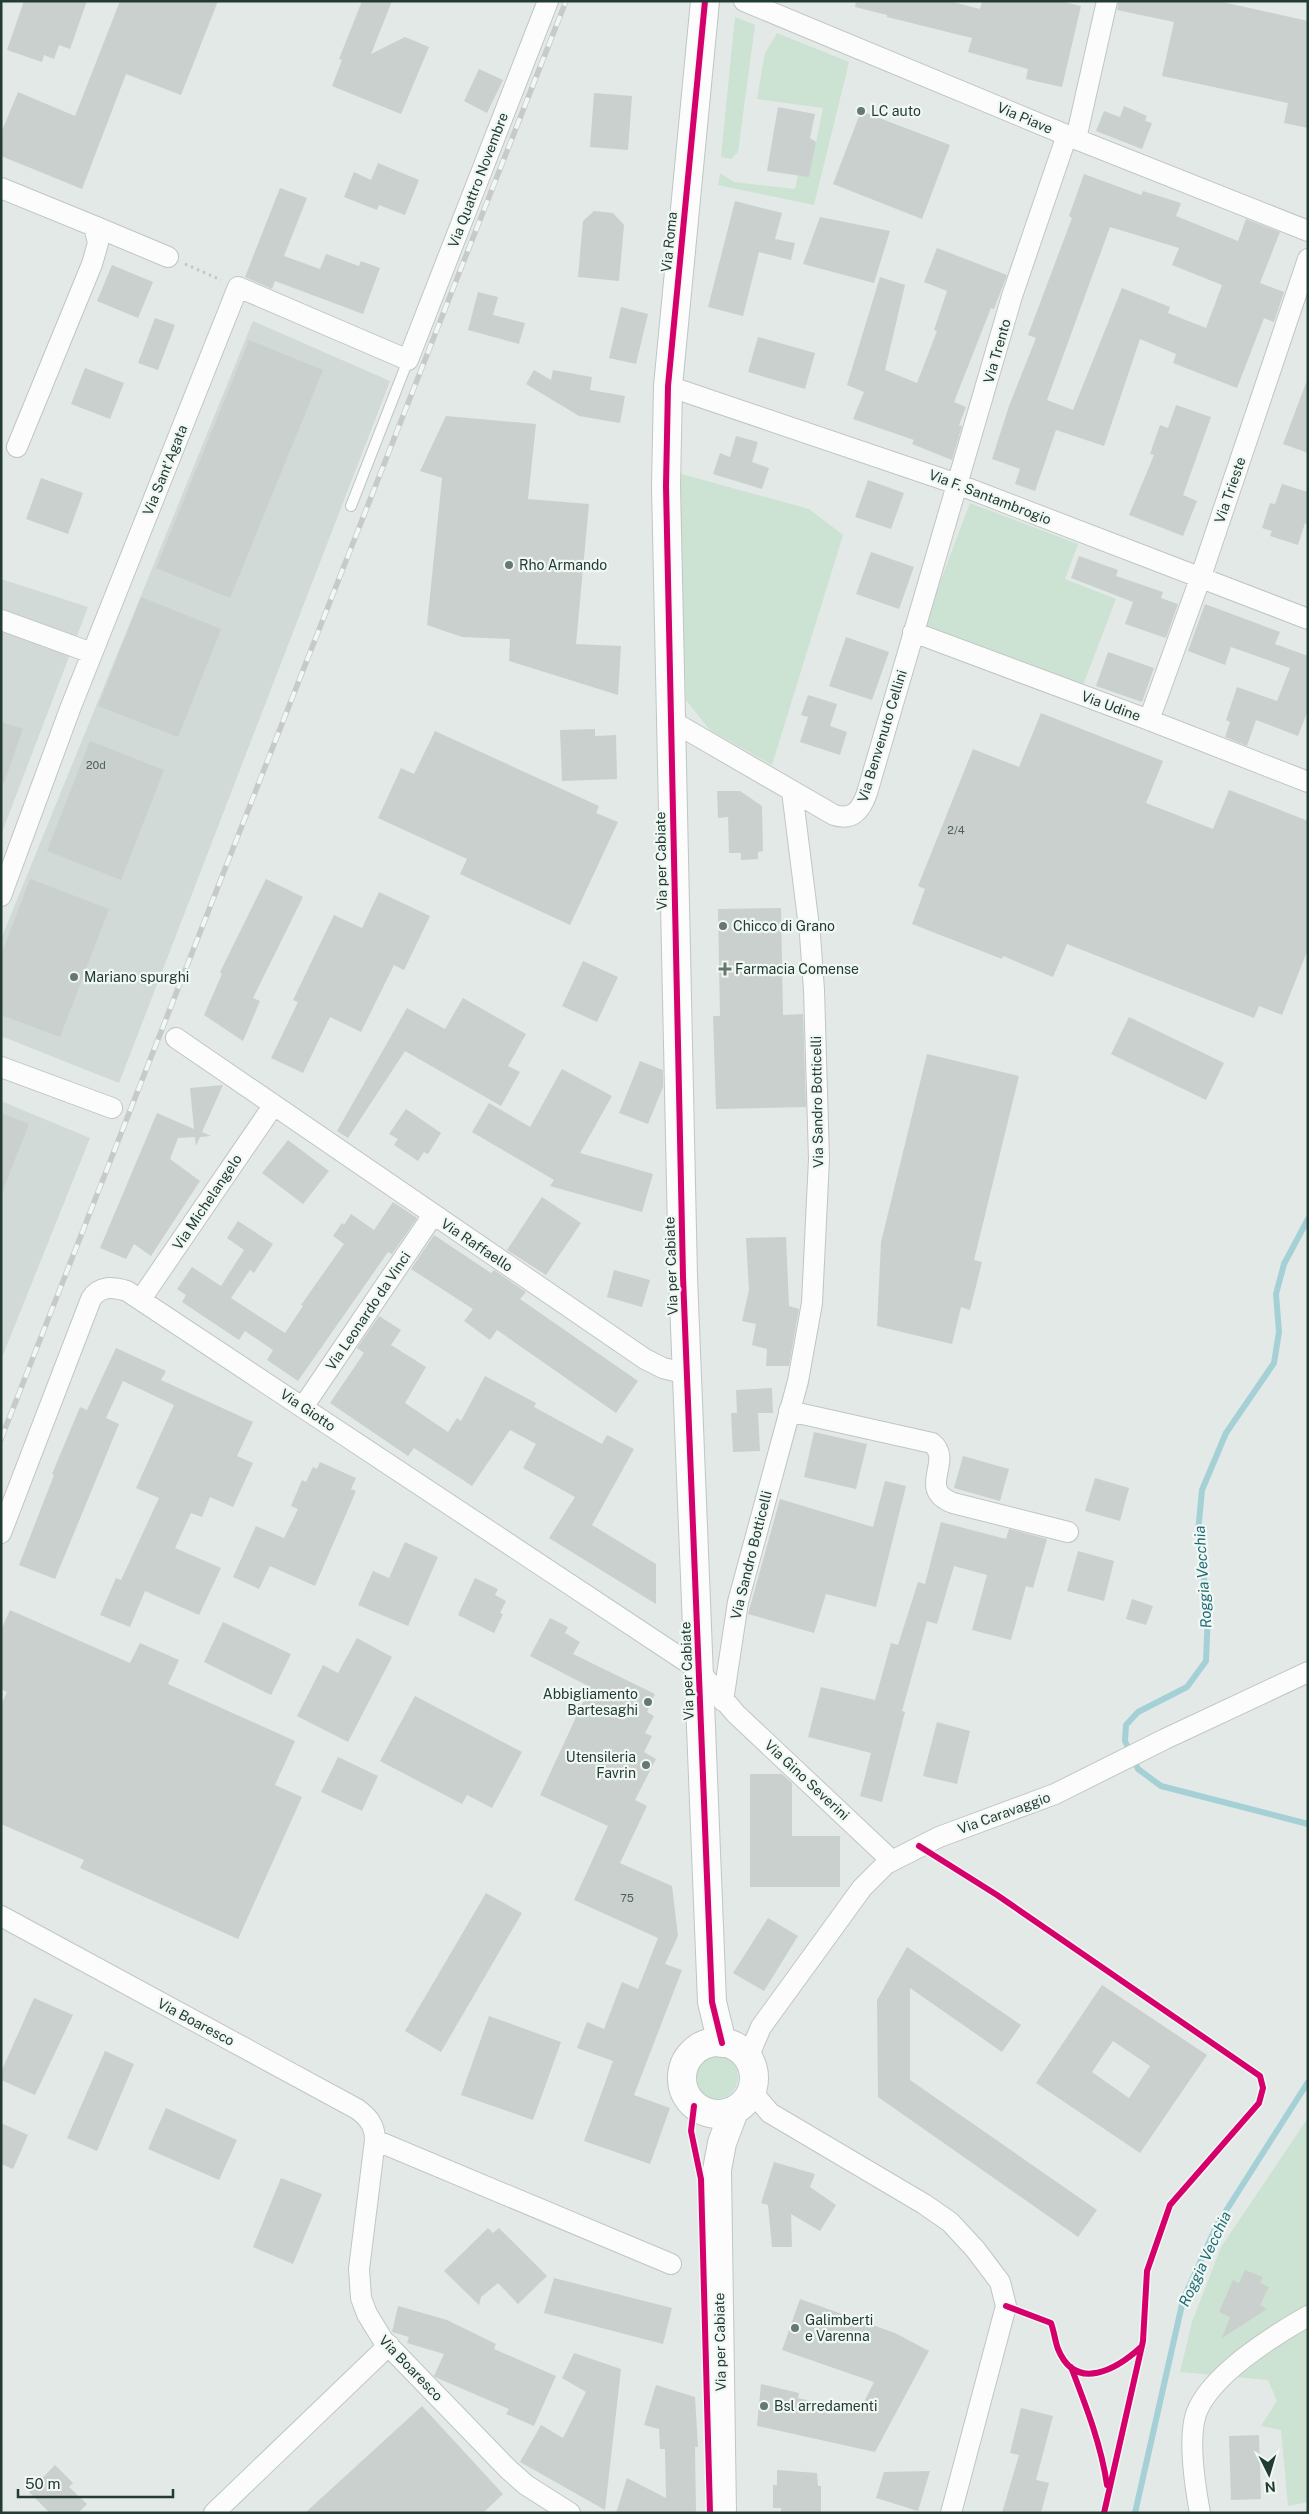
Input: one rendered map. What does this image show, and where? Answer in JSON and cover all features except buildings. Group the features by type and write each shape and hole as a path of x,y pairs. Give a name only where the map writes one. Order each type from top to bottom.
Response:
{"street":[{"name":"Via Quattro Novembre","path":"408,360 548,1"},
{"name":"Via Roma","path":"666,486 668,386 705,1"},
{"name":"Via Piave","path":"744,1 1072,137 1308,231"},
{"name":"Via Trento","path":"931,568 1012,296 1072,137 1107,1"},
{"path":"1,188 168,257"},
{"path":"18,447 92,264 98,244 94,226"},
{"name":"Via Trieste","path":"1149,720 1200,579 1308,259"},
{"path":"238,287 408,360"},
{"name":"Via Sant'Agata","path":"1,896 92,653 238,287"},
{"name":"Via F. Santambrogio","path":"668,386 957,484 1308,619"},
{"name":"Via per Cabiate","path":"666,486 670,720 687,1374 712,2002 717,2044"},
{"name":"Via Benvenuto Cellini","path":"670,720 840,817 852,816 860,810 867,793 931,568"},
{"path":"1,620 92,653"},
{"name":"Via Udine","path":"913,632 1149,720 1308,782"},
{"name":"Via Sandro Botticelli","path":"723,1701 738,1602 802,1362 811,1313 818,1159 812,954 792,791"},
{"name":"Via Raffaello","path":"176,1038 645,1359 663,1368 687,1374"},
{"path":"1,1067 112,1108"},
{"name":"Via Michelangelo","path":"141,1299 273,1106"},
{"name":"Via Leonardo da Vinci","path":"303,1406 433,1215"},
{"name":"Via Giotto","path":"1,1533 90,1299 99,1290 111,1288 128,1291 700,1672 723,1701"},
{"path":"789,1411 932,1443 939,1450 940,1456 935,1478 936,1488 939,1494 948,1501 1068,1532"},
{"name":"Via Caravaggio","path":"750,2061 752,2048 761,2027 870,1877 891,1860 946,1834 1056,1794 1142,1750 1308,1672"},
{"name":"Via Gino Severini","path":"723,1701 891,1860"},
{"name":"Via Boaresco","path":"1,1916 357,2109 371,2122 375,2140 360,2258 360,2284 367,2314 377,2332 388,2345 508,2469 531,2488 570,2513"},
{"name":"Via Caravaggio","path":"717,2044 761,2027"},
{"path":"717,2044 741,2050 750,2061 754,2075 742,2102 719,2115 703,2111 689,2101 681,2082 685,2061 717,2044"},
{"path":"742,2102 770,2113 944,2218 971,2244 1002,2286 1006,2306 1002,2325 951,2513"},
{"name":"Via per Cabiate","path":"722,2513 717,2170 722,2142 742,2102"},
{"name":"Via per Cabiate","path":"703,2111 717,2170"},
{"path":"375,2140 671,2264"},
{"path":"1200,2513 1193,2432 1200,2405 1209,2392 1230,2372 1275,2337 1308,2316"},
{"path":"214,2513 388,2345"}],"lane":[{"path":"351,506 408,360"}],"path":[{"path":"168,257 238,287"}],"shaded area":[{"path":"253,321 390,381 119,1083 1,1036 1,939"},
{"path":"1,579 88,607 1,835"},
{"path":"1,1101 90,1138 1,1360"}],"green space":[{"path":"735,17 755,25 738,152 731,159 721,157"},
{"path":"777,33 849,62 814,205 718,185 720,173 734,182 795,189 798,175 809,176 823,108 757,99 765,53"},
{"path":"678,473 809,509 843,535 772,765 710,730 686,700"},
{"path":"970,503 1078,544 1065,579 1116,599 1083,685 924,625"},
{"path":"716,2055 728,2059 734,2065 738,2077 734,2089 728,2095 716,2099 704,2095 698,2089 694,2077 698,2065 704,2059"},
{"path":"1308,2118 1308,2502 1288,2506 1281,2430 1261,2426 1277,2401 1268,2380 1180,2372 1192,2322 1221,2247"}],"waterway":[{"name":"Roggia Vecchia","path":"1308,1219 1284,1264 1276,1294 1279,1332 1274,1363 1226,1433 1202,1490 1198,1532 1208,1612 1206,1661 1187,1687 1138,1712 1126,1725 1125,1741 1138,1769 1161,1786 1308,1824"},
{"name":"Roggia Vecchia","path":"1135,2513 1183,2300 1217,2225 1308,2082"}],"railway":[{"path":"1,1439 566,1"}],"cycle path":[{"path":"705,1 668,386 666,486 683,1277 712,2002 722,2043"},
{"path":"919,1846 997,1895 1260,2076 1263,2088 1259,2103 1170,2205 1147,2271 1143,2341 1104,2513"},
{"path":"694,2106 691,2131 701,2179 710,2513"},
{"path":"1006,2306 1051,2323 1058,2349 1066,2362 1075,2370 1086,2374 1109,2369 1141,2347"},
{"path":"1071,2367 1097,2440 1107,2485"}],"place":[{"name":"LC auto","path":"861,111"},
{"name":"Rho Armando","path":"509,565"},
{"name":"Chicco di Grano","path":"723,926"},
{"name":"Farmacia Comense","path":"725,969"},
{"name":"Mariano spurghi","path":"74,977"},
{"name":"Abbigliamento Bartesaghi","path":"648,1702"},
{"name":"Utensileria Favrin","path":"646,1765"},
{"name":"Galimberti e Varenna","path":"795,2328"},
{"name":"Bsl arredamenti","path":"764,2406"}]}
